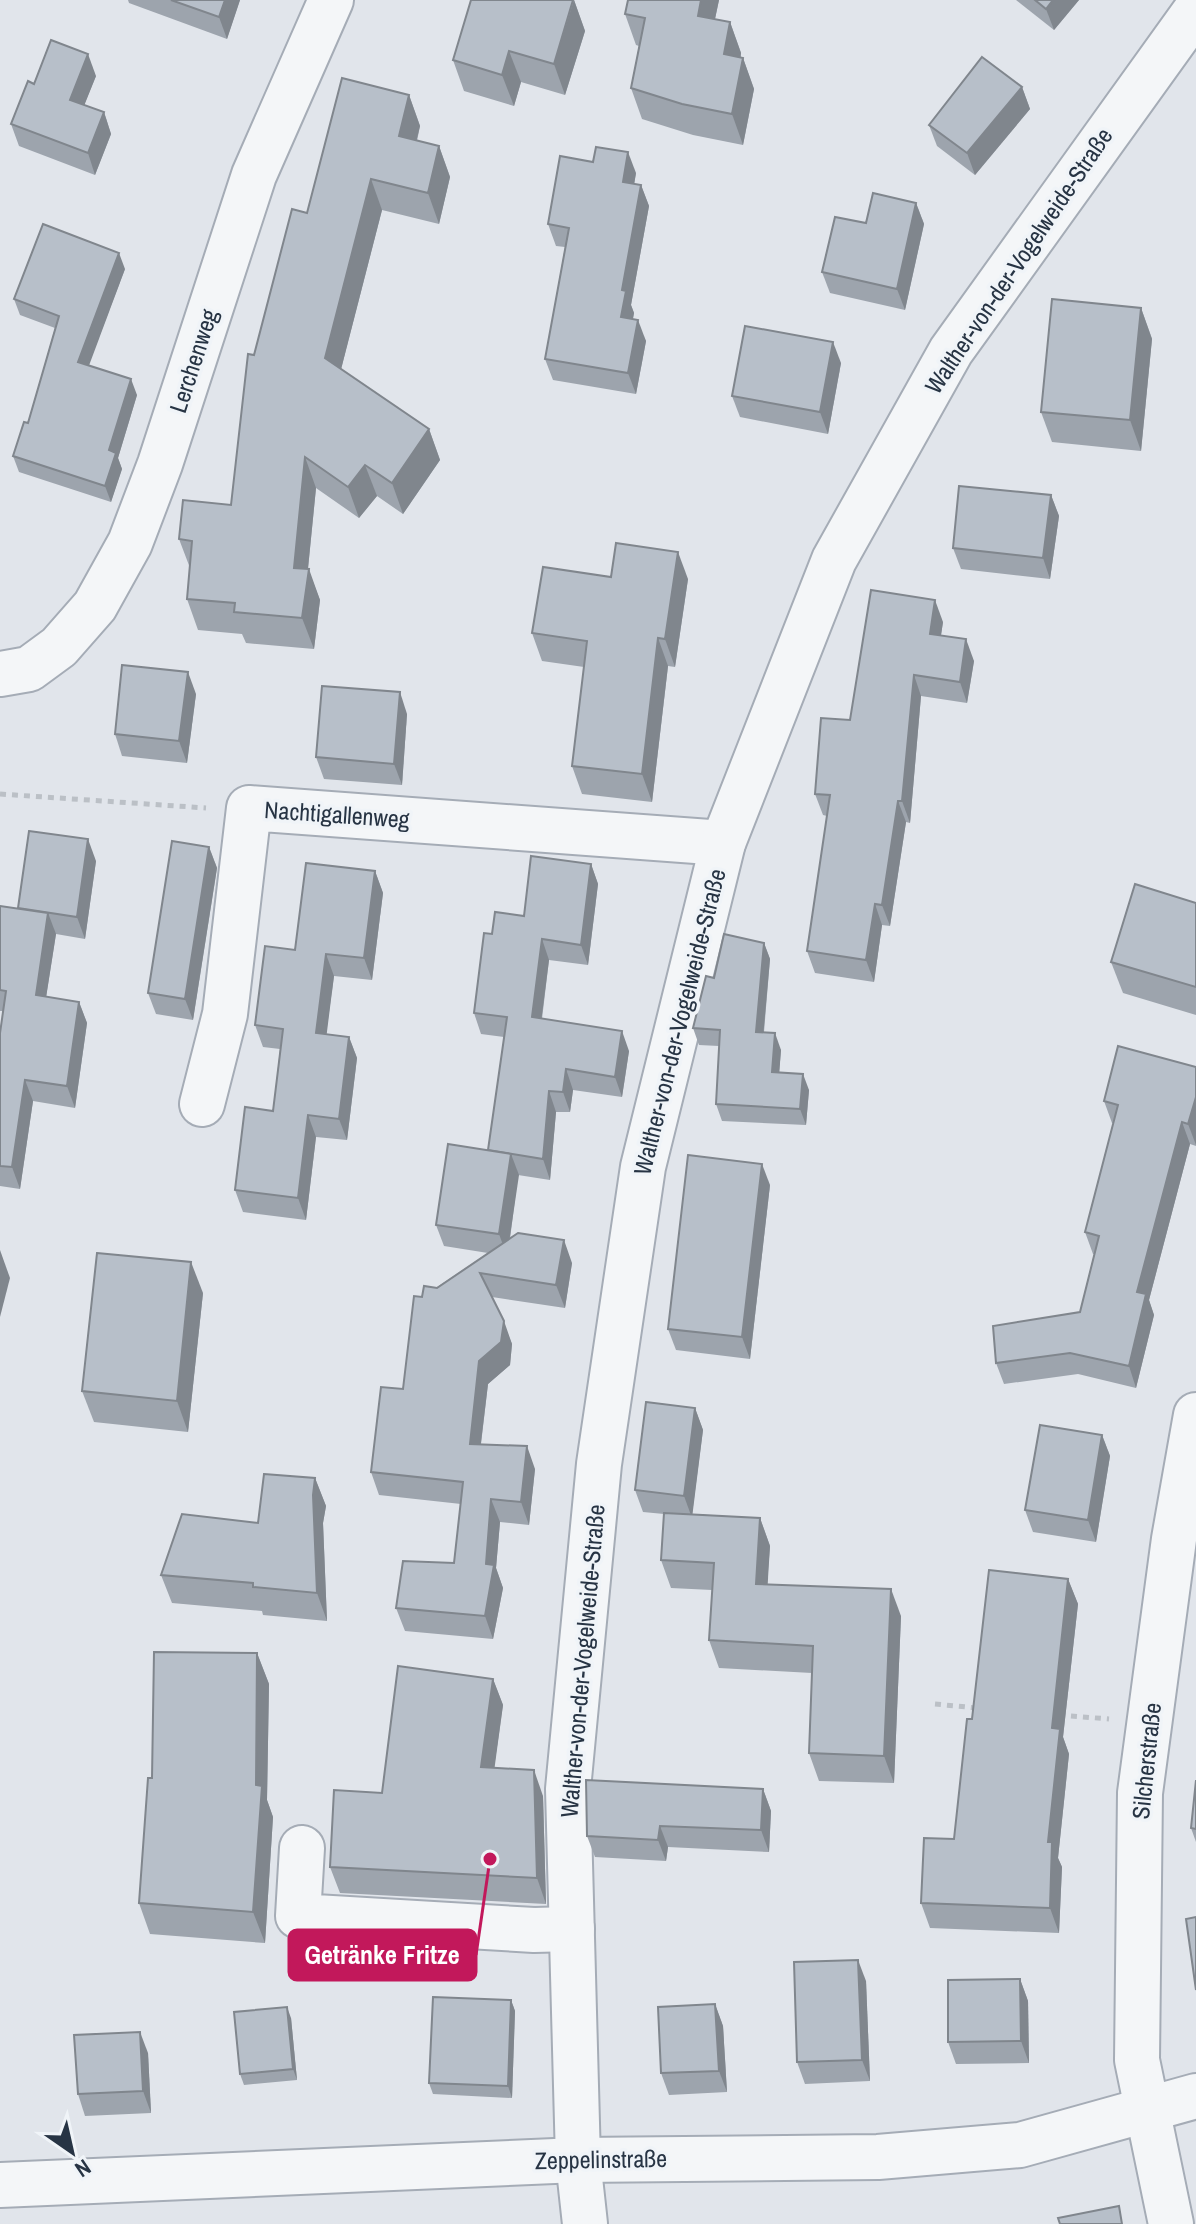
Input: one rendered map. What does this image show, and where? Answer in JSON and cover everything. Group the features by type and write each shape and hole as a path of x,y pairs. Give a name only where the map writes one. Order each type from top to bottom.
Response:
{"street":[{"name":"Lerchenweg","path":"0,674 29,669 59,647 95,606 130,543 160,464 254,175 331,0"},
{"name":"Walther-von-der-Vogelweide-Straße","path":"585,2224 578,2160 568,1789 599,1464 643,1167 723,843 834,560 951,351 1196,10"},
{"name":"Nachtigallenweg","path":"202,1104 225,1014 249,808 723,843"},
{"name":"Silcherstraße","path":"1171,2224 1137,2060 1140,1793 1174,1539 1196,1415"},
{"path":"302,1848 298,1916 534,1930 572,1929"},
{"name":"Zeppelinstraße","path":"0,2185 578,2160 878,2157 1020,2145 1196,2096"}],"path":[{"path":"0,794 213,809"},
{"path":"935,1704 981,1708"},
{"path":"1057,1715 1149,1722"}],"building":[{"path":"171,0 225,0 219,17"},
{"path":"471,0 573,0 554,64 509,51 502,75 453,60"},
{"path":"628,0 701,0 698,16 730,22 724,54 743,58 732,114 682,104 631,88 645,18 625,14"},
{"path":"1035,0 1053,0 1046,9"},
{"path":"51,40 88,54 70,100 104,112 88,153 11,124 28,81 34,84"},
{"path":"982,57 1022,87 967,153 929,125"},
{"path":"342,78 409,95 399,136 439,146 428,193 371,179 325,358 429,429 392,483 365,465 348,487 305,457 294,568 309,569 302,618 234,612 235,603 187,599 192,541 179,539 183,500 231,505 248,354 254,355 292,209 307,213"},
{"path":"596,147 628,152 623,182 641,185 622,290 626,291 621,317 638,320 628,373 545,359 569,228 548,224 560,156 593,162"},
{"path":"873,193 916,203 897,289 822,272 835,217 866,223"},
{"path":"43,224 119,253 78,362 131,379 109,450 116,453 105,486 13,456 24,422 28,423 59,316 14,299"},
{"path":"1052,299 1141,308 1130,420 1041,412"},
{"path":"745,326 833,342 820,412 732,396"},
{"path":"959,486 1051,495 1043,558 953,548"},
{"path":"616,543 678,552 665,639 658,638 642,774 572,766 587,641 532,633 543,567 611,577"},
{"path":"871,590 935,600 930,634 966,639 960,682 914,675 902,801 898,801 882,905 875,904 866,960 807,951 830,795 815,794 821,718 850,720"},
{"path":"122,665 188,672 179,741 115,734"},
{"path":"322,686 400,692 394,764 316,757"},
{"path":"29,831 88,839 77,917 18,908"},
{"path":"172,841 209,847 185,999 148,993"},
{"path":"531,856 591,864 581,945 542,939 532,1017 622,1031 615,1077 566,1069 563,1092 549,1091 543,1159 488,1150 507,1017 474,1013 484,933 492,934 495,912 524,916"},
{"path":"306,863 375,871 364,958 326,954 316,1033 349,1037 339,1119 308,1115 298,1198 235,1190 245,1107 273,1111 283,1029 255,1025 265,946 295,950"},
{"path":"1135,884 1196,903 1196,987 1111,962"},
{"path":"0,906 48,913 36,995 79,1002 67,1086 25,1080 12,1167 0,1166 0,1033 6,991 0,990"},
{"path":"724,934 764,943 756,1032 775,1033 772,1072 803,1074 800,1109 716,1104 720,1030 693,1028 706,976 714,978"},
{"path":"1118,1046 1196,1067 1196,1097 1188,1124 1182,1122 1137,1292 1146,1294 1129,1366 1070,1353 996,1363 993,1326 1080,1312 1099,1236 1085,1232 1118,1105 1104,1101"},
{"path":"448,1144 511,1154 499,1234 436,1225"},
{"path":"688,1155 762,1164 742,1337 668,1329"},
{"path":"518,1233 564,1240 556,1285 480,1273 504,1321 501,1342 479,1361 470,1444 527,1446 521,1502 491,1499 486,1564 494,1565 485,1616 396,1608 403,1561 454,1563 463,1482 371,1472 381,1387 403,1389 414,1296 422,1297 424,1286 437,1288"},
{"path":"97,1253 191,1262 177,1401 82,1391"},
{"path":"646,1402 695,1408 684,1496 635,1490"},
{"path":"1040,1425 1102,1435 1088,1520 1025,1510"},
{"path":"264,1474 315,1478 317,1593 253,1587 253,1583 161,1575 182,1514 258,1523"},
{"path":"664,1513 760,1518 756,1584 891,1589 884,1756 809,1753 813,1646 709,1640 714,1563 661,1560"},
{"path":"989,1570 1068,1579 1052,1728 1060,1729 1048,1842 1052,1842 1050,1908 921,1903 924,1838 954,1839 967,1719 972,1719"},
{"path":"154,1652 257,1653 256,1785 262,1786 253,1912 139,1903 148,1778 152,1778"},
{"path":"398,1666 493,1679 481,1767 534,1770 537,1878 330,1867 334,1790 382,1793"},
{"path":"586,1780 763,1789 761,1830 660,1826 658,1840 587,1836"},
{"path":"1196,1780 1196,1829 1191,1828"},
{"path":"1196,1917 1196,1990 1186,1919"},
{"path":"858,1960 862,2060 797,2062 794,1962"},
{"path":"1020,1979 1021,2041 948,2042 948,1980"},
{"path":"433,1997 511,2000 508,2086 429,2083"},
{"path":"715,2004 719,2071 661,2073 658,2007"},
{"path":"287,2007 293,2069 240,2074 234,2012"},
{"path":"140,2032 143,2091 78,2094 74,2035"},
{"path":"1119,2206 1122,2224 1060,2224 1058,2218"}],"place":[{"name":"Getränke Fritze","path":"490,1859"}]}
